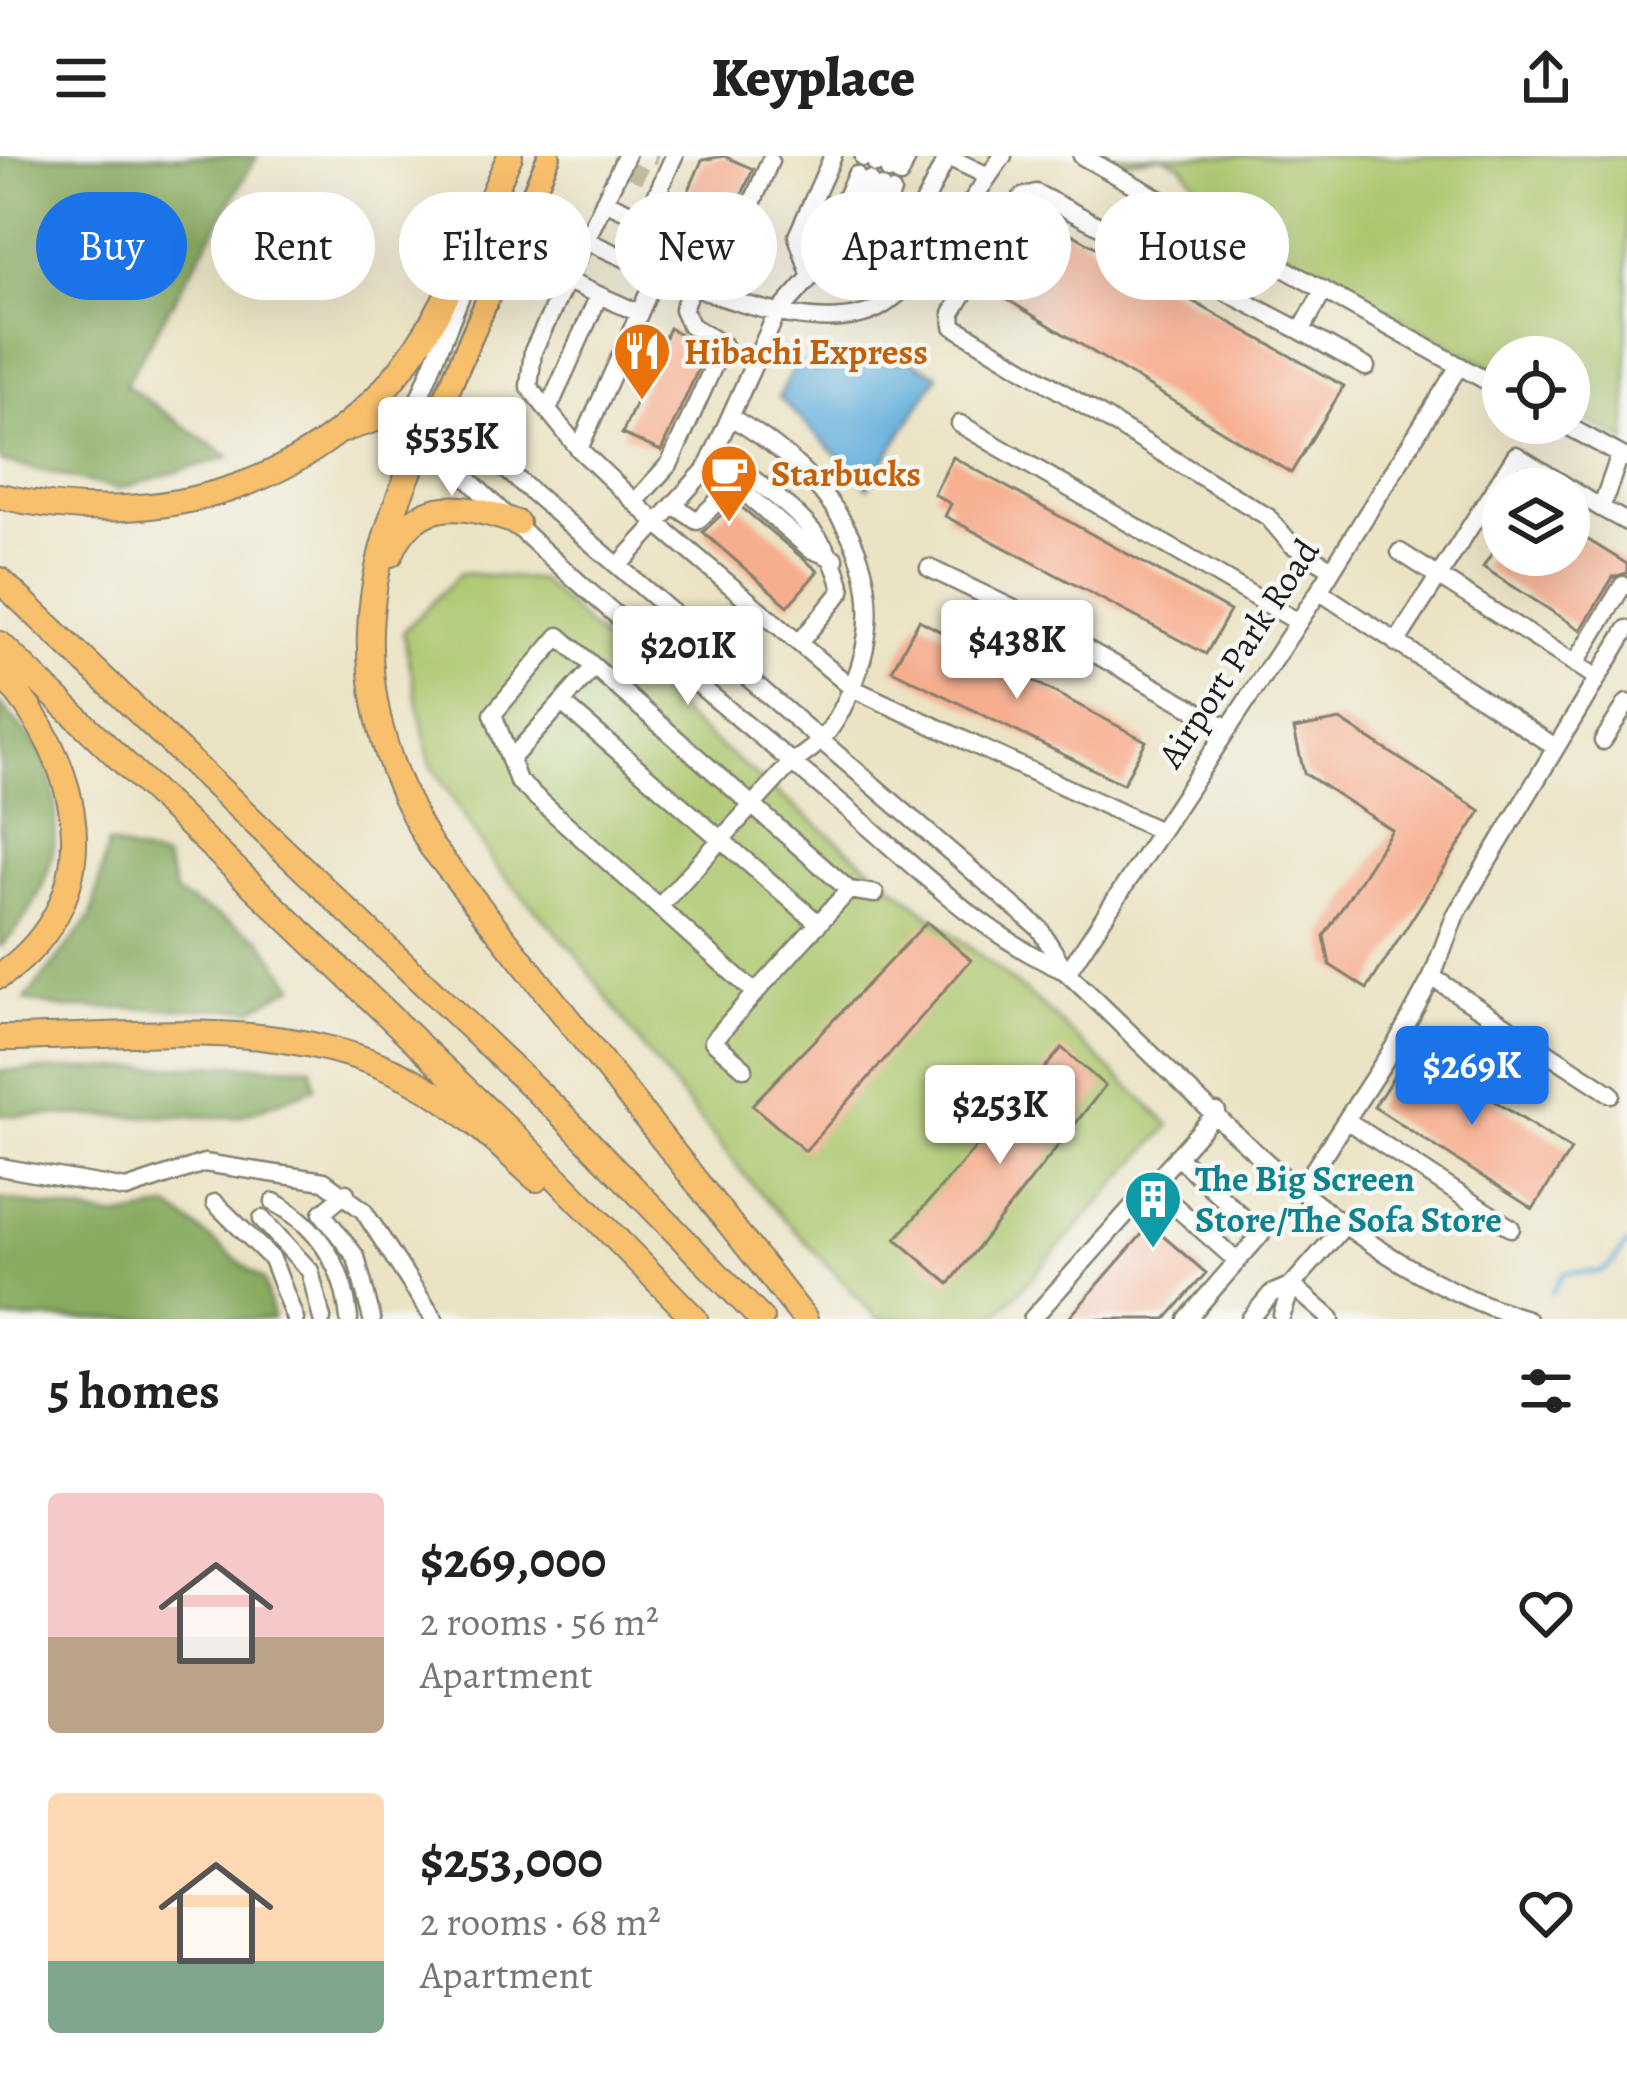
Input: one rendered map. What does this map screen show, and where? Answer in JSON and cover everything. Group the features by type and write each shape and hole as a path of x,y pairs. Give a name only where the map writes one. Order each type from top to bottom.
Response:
{"highway":[{"path":"339,431 368,406 418,346 513,156"},
{"path":"0,496 79,509 178,505 263,478 368,418 426,412 425,436 386,531 370,607 371,694 393,778 431,845 805,1319"},
{"path":"370,607 396,542 419,516 448,506 466,507 517,523"},
{"path":"0,580 547,1100 761,1319"},
{"path":"0,644 530,1150 694,1319"},
{"path":"0,672 56,750 68,779 74,831 66,890 52,919 34,945 0,976"},
{"path":"0,1038 246,1035 322,1045 383,1065 459,1110 694,1319"}],"main road":[{"path":"533,192 549,156"},
{"path":"426,412 481,300"}],"street":[{"path":"513,156 426,412 620,564 821,744 1039,928 1067,973 1345,1226 1435,1287 1527,1319"},
{"path":"816,192 832,156"},
{"path":"879,170 908,156"},
{"path":"929,192 946,156 988,176"},
{"path":"736,300 775,316 843,320 867,315 917,273 1003,156"},
{"path":"1082,156 1482,379"},
{"path":"652,192 667,159"},
{"path":"757,192 770,161"},
{"path":"591,224 626,164"},
{"path":"1332,569 1291,544 1268,517 953,326 952,313 1022,197 1036,193 1366,367"},
{"path":"604,201 615,206"},
{"path":"620,564 659,525 716,451 775,316 801,285"},
{"path":"1301,331 1324,290"},
{"path":"591,293 639,313"},
{"path":"548,410 598,296"},
{"path":"556,300 533,352 529,387 579,449 659,525 852,688 1160,832"},
{"path":"579,449 645,300"},
{"path":"635,502 670,463 723,344 690,325 683,309 686,300"},
{"name":"Airport Park Road","path":"1067,973 1319,591 1459,366"},
{"path":"659,907 751,803 792,762 821,744 852,688 870,629 871,596 863,560 841,519 801,468 732,418"},
{"path":"959,424 1298,622"},
{"path":"425,436 517,523 792,762 1024,954 1067,973"},
{"path":"1590,439 1623,457 1601,508"},
{"path":"716,451 821,536 836,560 842,592"},
{"path":"1396,643 1516,455 1627,522"},
{"path":"675,506 697,521 734,488 810,549 836,560"},
{"path":"1400,552 1596,677"},
{"path":"929,568 1040,623 1228,728"},
{"path":"1575,664 1623,584"},
{"path":"1319,591 1555,747"},
{"path":"842,592 871,596"},
{"path":"799,644 842,592"},
{"path":"1301,1189 1432,977 1455,916 1627,629"},
{"path":"754,993 518,781 493,714 559,636 849,890 875,894"},
{"path":"510,760 594,667"},
{"path":"562,703 818,923"},
{"path":"1603,741 1627,704"},
{"path":"744,1068 713,1041 849,890"},
{"path":"1432,977 1611,1094"},
{"path":"1032,1319 1217,1112"},
{"path":"1346,1120 1511,1228"},
{"path":"1177,1156 1261,1234 1187,1319"},
{"path":"0,1167 126,1189 198,1163 324,1181 346,1193 370,1220 434,1319"},
{"path":"265,1171 274,1202 302,1220 326,1247 343,1282 349,1319"},
{"path":"1151,1185 1237,1261"},
{"path":"346,1193 322,1213 356,1257 372,1319"},
{"path":"249,1234 274,1202"},
{"path":"215,1203 278,1268 295,1319"},
{"path":"262,1219 310,1271 322,1319"},
{"path":"1282,1315 1292,1285 1345,1226"},
{"path":"1250,1319 1270,1294 1292,1285"},
{"path":"1292,1285 1331,1319"}],"green space":[{"path":"0,156 257,156 236,192 211,192 211,236 187,277 187,192 36,192 36,300 174,300 125,385 229,457 118,489 0,461"},
{"path":"1107,156 1162,156 1122,162"},
{"path":"1162,156 1627,156 1627,442 1590,422 1590,336 1482,336 1482,362 1289,257 1289,192 1202,192 1182,165"},
{"path":"461,573 540,580 692,724 1040,1004 1170,1125 994,1319 878,1319 749,1181 643,1048 574,951 496,867 430,763 403,632"},
{"path":"0,704 43,756 56,813 55,838 42,886 0,947"},
{"path":"108,844 165,860 176,894 260,938 294,986 252,1009 63,1008 25,1000 91,917"},
{"path":"312,1067 315,1088 238,1117 0,1115 0,1071"},
{"path":"0,1199 117,1218 170,1207 264,1281 273,1319 0,1319"}],"water":[{"path":"908,359 938,375 868,487 779,397 797,362 817,372"}],"building":[{"path":"724,156 753,169 743,192 688,192 702,160"},
{"path":"1071,233 1095,247 1095,300 1190,300 1344,386 1291,473 1008,300 1071,300"},
{"path":"669,328 707,350 661,451 622,434"},
{"path":"953,457 1230,611 1206,654 945,516 951,504 934,494"},
{"path":"732,505 739,505 818,571 788,606 703,532"},
{"path":"1590,541 1627,564 1627,573 1613,577 1581,630 1497,576 1590,576"},
{"path":"919,620 1146,741 1123,784 892,670"},
{"path":"1340,720 1481,811 1367,989 1330,965 1324,936 1392,830 1304,773 1294,729"},
{"path":"927,922 971,960 805,1151 752,1105"},
{"path":"1062,1048 1105,1086 949,1284 896,1239"},
{"path":"1412,1048 1571,1150 1533,1209 1374,1107"},
{"name":"The Big Screen Store/The Sofa Store","path":"1150,1225 1206,1273 1166,1319 1068,1319"}],"waterway":[{"path":"1551,1293 1564,1273 1605,1269 1627,1244"}],"tunnel":[{"path":"630,170 648,178"}],"place":[{"name":"Hibachi Express","path":"642,402"},
{"name":"Starbucks","path":"729,524"},
{"name":"The Big Screen Store/The Sofa Store","path":"1153,1250"}]}
